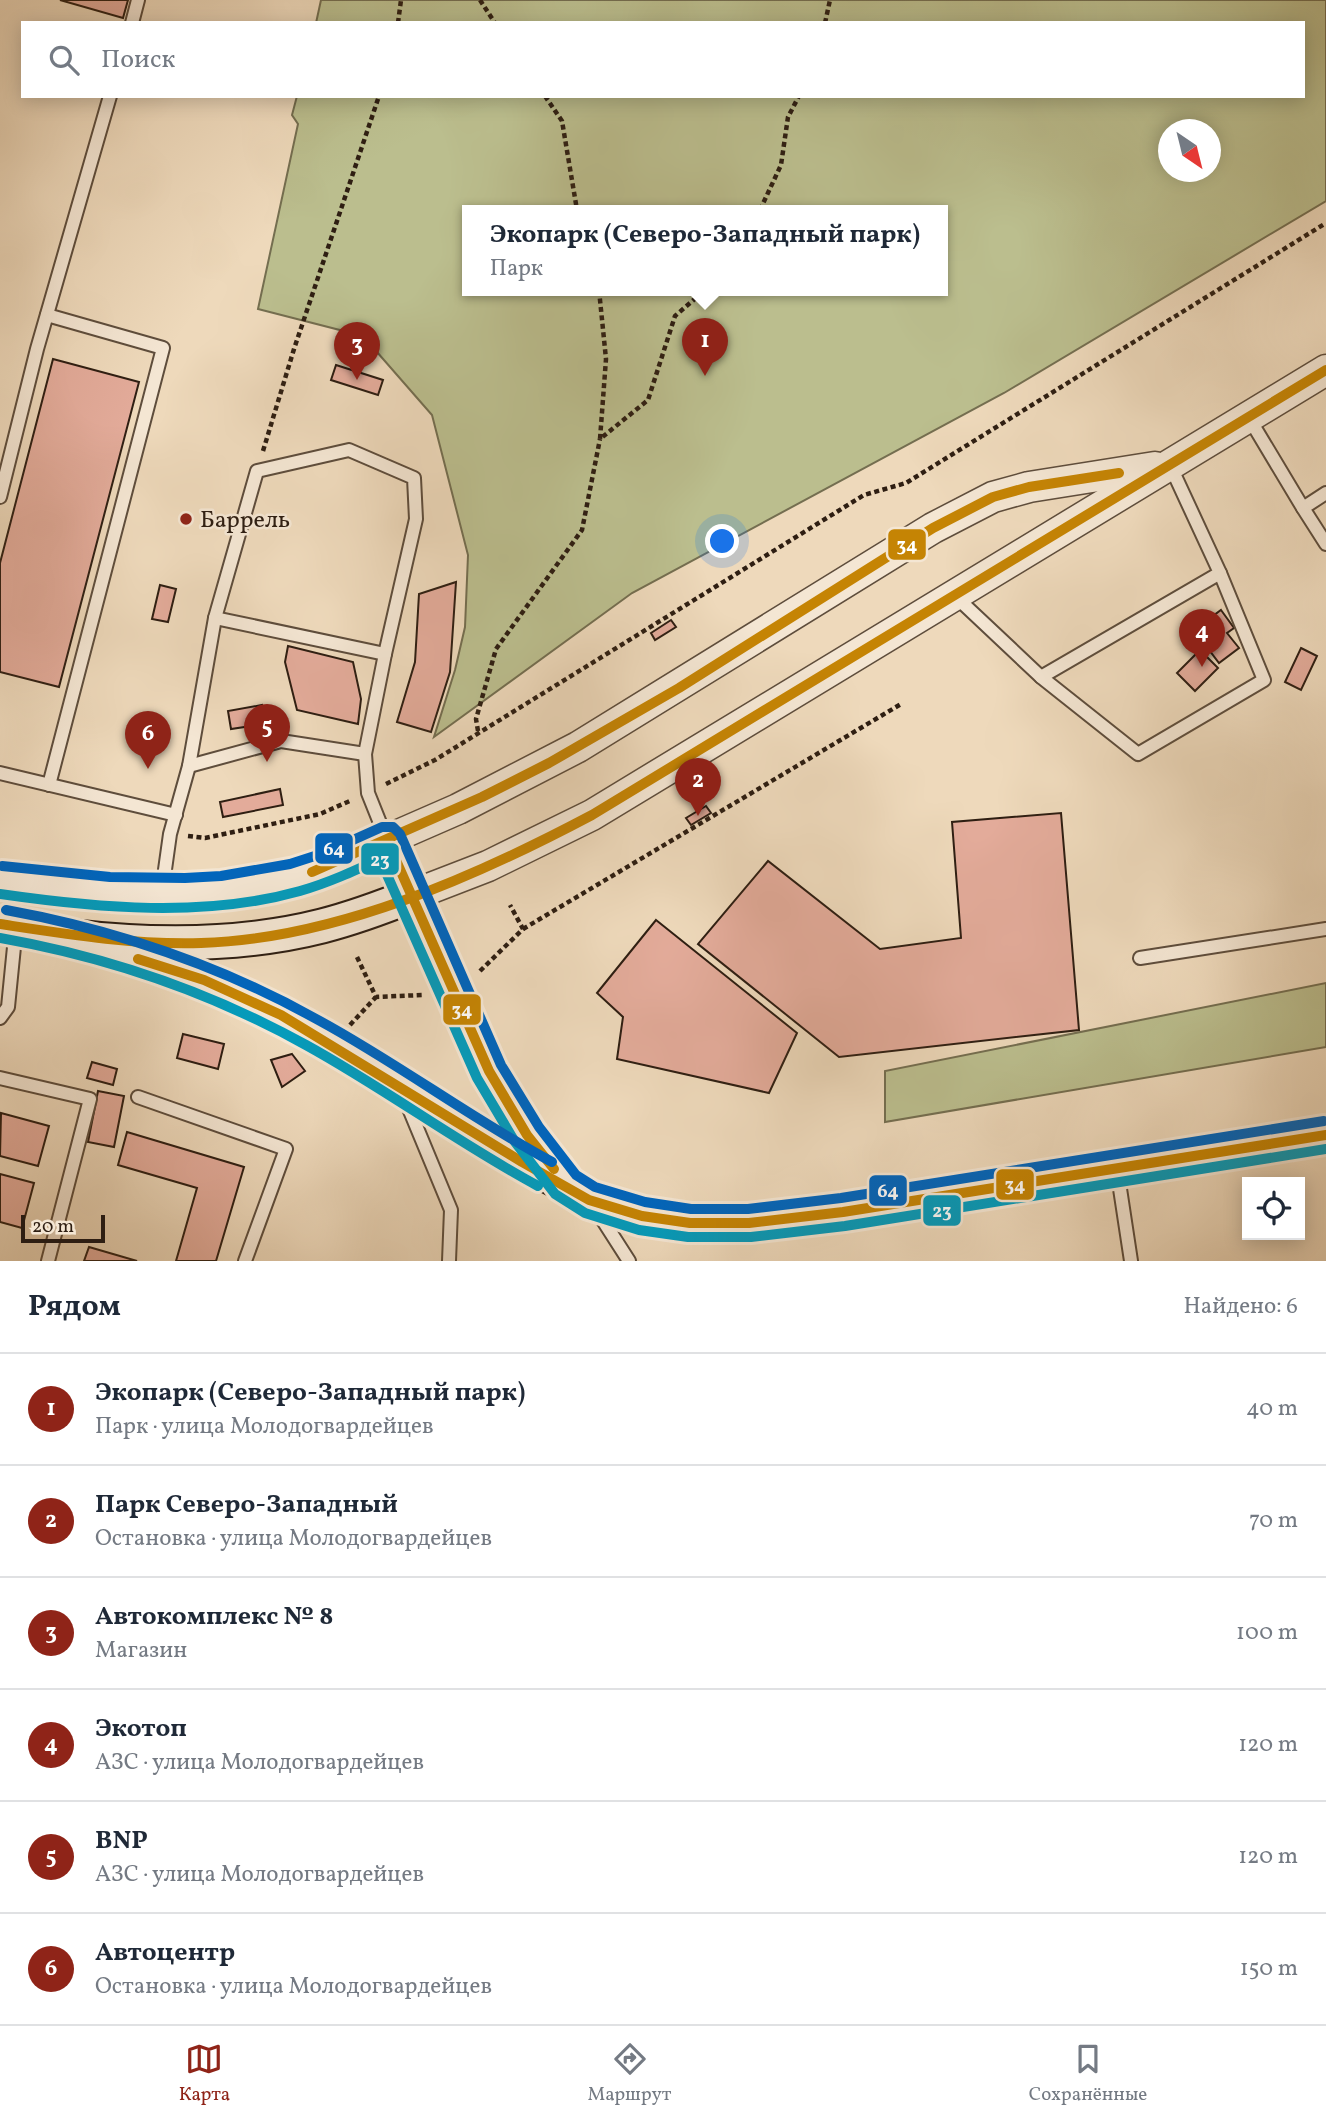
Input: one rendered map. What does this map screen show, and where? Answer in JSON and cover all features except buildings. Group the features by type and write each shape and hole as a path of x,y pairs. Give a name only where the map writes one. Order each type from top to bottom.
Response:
{"main road":[{"path":"0,880 52,888 162,891 242,889 335,864 387,840 489,1071 527,1135 577,1192"},
{"path":"8,925 65,935 127,941 200,943 257,939 329,924 413,895"},
{"path":"65,935 204,980 281,1016 522,1162 577,1192 642,1216 690,1223 749,1223 842,1212 1326,1135"}],"street":[{"path":"413,895 488,866 592,815 1326,370"},
{"path":"387,840 458,809 578,747 933,528 993,497 1029,486 1170,465"}],"lane":[{"path":"133,21 138,0"},
{"path":"0,497 47,315 109,98"},
{"path":"47,315 163,348 49,785"},
{"path":"1248,417 1326,544"},
{"path":"162,891 170,834 190,766 215,618 257,471 349,450 414,478 416,519 365,754 368,793 387,840"},
{"path":"954,596 1041,677 1138,754 1264,680 1220,573 1170,465"},
{"path":"1303,508 1326,494"},
{"path":"1041,677 1220,573"},
{"path":"215,618 385,654"},
{"path":"190,766 281,741 365,754"},
{"path":"0,774 176,816"},
{"path":"0,1018 4,1005 8,925"},
{"path":"1140,958 1326,929"},
{"path":"0,1078 90,1099 48,1261"},
{"path":"400,1088 451,1210 449,1261"},
{"path":"138,1097 286,1149 245,1261"},
{"path":"1117,1169 1131,1261"},
{"path":"577,1192 629,1261"}],"path":[{"path":"398,21 401,0"},
{"path":"480,0 494,21"},
{"path":"825,21 830,0"},
{"path":"257,471 294,349 378,98"},
{"path":"546,98 562,121 577,205"},
{"path":"762,205 781,165 788,117 798,98"},
{"path":"170,834 205,838 320,814 435,760 864,495 906,483 1326,223"},
{"path":"478,731 476,719 496,649 582,530 600,439 606,359 600,296"},
{"path":"600,439 648,400 675,316 698,296"},
{"path":"480,971 523,929 901,704"},
{"path":"510,905 523,929"},
{"path":"357,957 376,997"},
{"path":"342,1034 376,997 433,994"}],"green space":[{"path":"321,0 1326,0 1326,201 1004,393 632,593 434,737 465,627 468,555 432,415 363,336 258,309 298,124 292,115 296,98 1305,98 1305,21 316,21"},
{"path":"1326,983 1326,1047 885,1122 885,1071"}],"transit line":[{"name":"34","path":"0,924 150,942 201,943 251,939 353,917 452,882 592,815 1326,370"},
{"name":"34","path":"312,872 482,797 549,763 679,688 933,528 993,497 1029,487 1119,473"},
{"name":"64","path":"2,866 110,877 221,876 290,864 324,853 382,827 393,827 400,834 501,1065 539,1127 576,1175 595,1187 645,1202 691,1209 748,1209 841,1198 1324,1121"},
{"name":"34","path":"387,840 489,1071 527,1135 554,1169"},
{"name":"23","path":"0,894 150,908 226,905 300,891 331,881 380,859 477,1078 515,1142 555,1194 585,1213 639,1230 688,1237 751,1237 845,1226 1326,1149"},
{"name":"64","path":"6,910 128,939 245,983 349,1038 552,1162"},
{"name":"23","path":"0,938 119,966 195,993 270,1026 336,1062 538,1186"},
{"name":"34","path":"138,959 204,980 281,1015 589,1200 642,1216 690,1223 749,1223 843,1212 1326,1135"}],"place":[{"name":"Экопарк (Северо-Западный парк)","path":"705,376"},
{"name":"Автокомплекс № 8","path":"357,380"},
{"name":"Баррель","path":"186,519"},
{"name":"Экотоп","path":"1202,667"},
{"name":"BNP","path":"267,762"},
{"name":"Автоцентр","path":"148,769"},
{"name":"Парк Северо-Западный","path":"698,816"}]}
